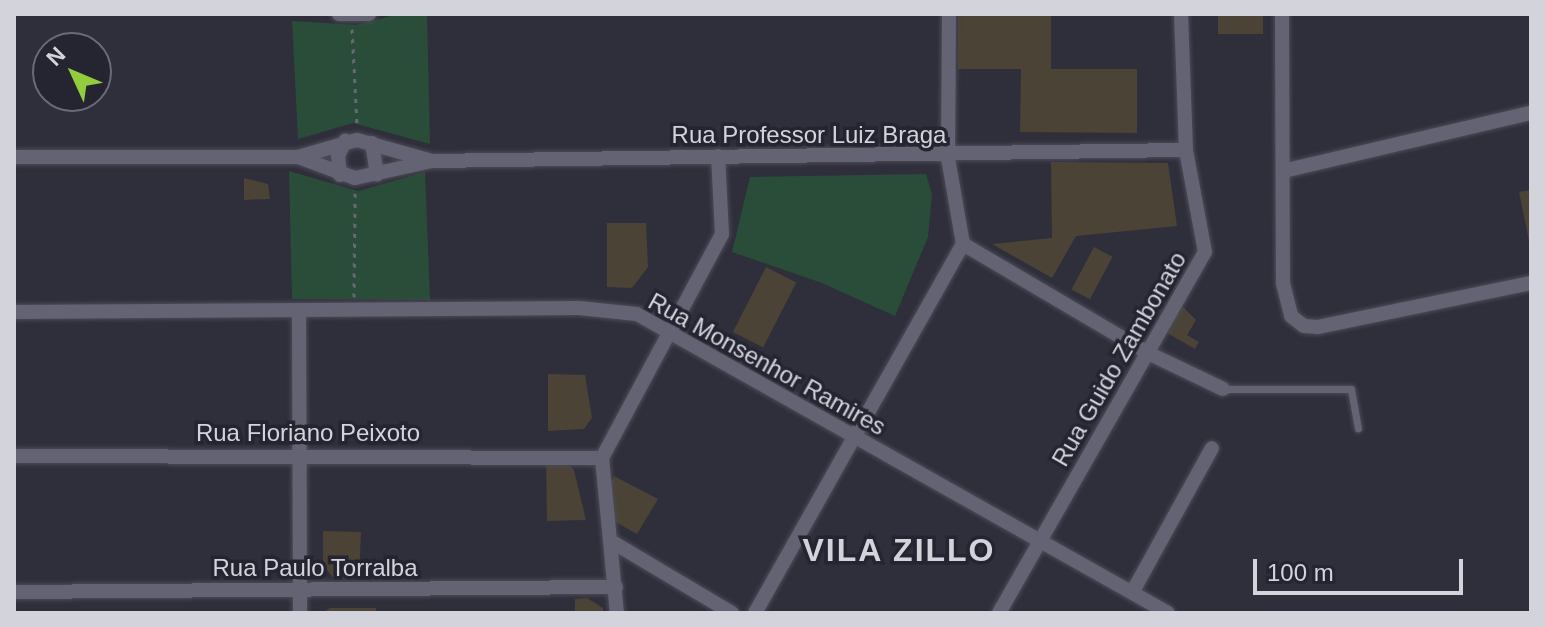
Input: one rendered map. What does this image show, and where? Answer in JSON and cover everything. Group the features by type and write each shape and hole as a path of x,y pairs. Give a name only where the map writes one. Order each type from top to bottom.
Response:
{"street":[{"path":"340,14 369,14"},
{"path":"755,613 857,438 963,244 948,158 949,14"},
{"name":"Rua Guido Zambonato","path":"999,613 1205,252 1186,150 1181,14"},
{"path":"1282,14 1284,292 1291,316 1304,326 1531,283"},
{"path":"1283,171 1531,113"},
{"path":"340,175 338,156 345,141"},
{"name":"Rua Professor Luiz Braga","path":"14,157 298,157 345,141 372,143 432,161"},
{"path":"372,143 377,175"},
{"name":"Rua Professor Luiz Braga","path":"298,157 340,175 377,175 432,161 718,156 948,158 1186,150"},
{"path":"617,613 614,543 602,458 722,234 718,156"},
{"path":"963,244 1148,353 1223,389"},
{"name":"Rua Monsenhor Ramires","path":"14,312 299,313 579,308 637,314 1042,539 1168,613"},
{"path":"299,313 300,613"},
{"path":"1133,591 1212,448"},
{"name":"Rua Floriano Peixoto","path":"14,456 300,454 602,458"},
{"path":"614,543 732,613"},
{"name":"Rua Paulo Torralba","path":"14,592 616,587"}],"lane":[{"path":"1223,389 1351,389 1358,428"}],"green space":[{"path":"399,14 427,14 430,144 353,123 298,139 292,21 356,25"},
{"path":"289,171 358,191 425,172 430,300 292,299"},
{"path":"926,174 932,194 928,237 895,316 822,283 732,252 750,177"}],"building":[{"path":"958,14 1051,14 1051,69 1137,69 1137,133 1020,132 1021,69 958,69"},
{"path":"1218,14 1263,14 1263,34 1218,34"},
{"path":"1051,162 1168,163 1177,226 1076,236 1052,278 992,244 1052,238"},
{"path":"244,178 268,184 270,199 244,200"},
{"path":"1531,190 1531,246 1530,246 1519,192"},
{"path":"607,223 646,223 648,267 632,288 607,287"},
{"path":"1094,247 1113,257 1090,299 1071,289"},
{"path":"766,267 796,282 763,347 733,332"},
{"path":"1178,302 1196,320 1187,335 1199,342 1195,349 1162,330"},
{"path":"548,374 585,375 592,418 584,429 548,431"},
{"path":"546,459 565,460 574,470 586,520 547,521"},
{"path":"614,476 658,499 637,534 614,521 608,490"},
{"path":"323,531 361,532 359,579 334,579 323,565"},
{"path":"587,598 603,608 603,613 575,613 575,599"},
{"path":"330,608 376,608 376,613 322,613"}],"district":[{"name":"VILA ZILLO","path":"899,550"}]}
